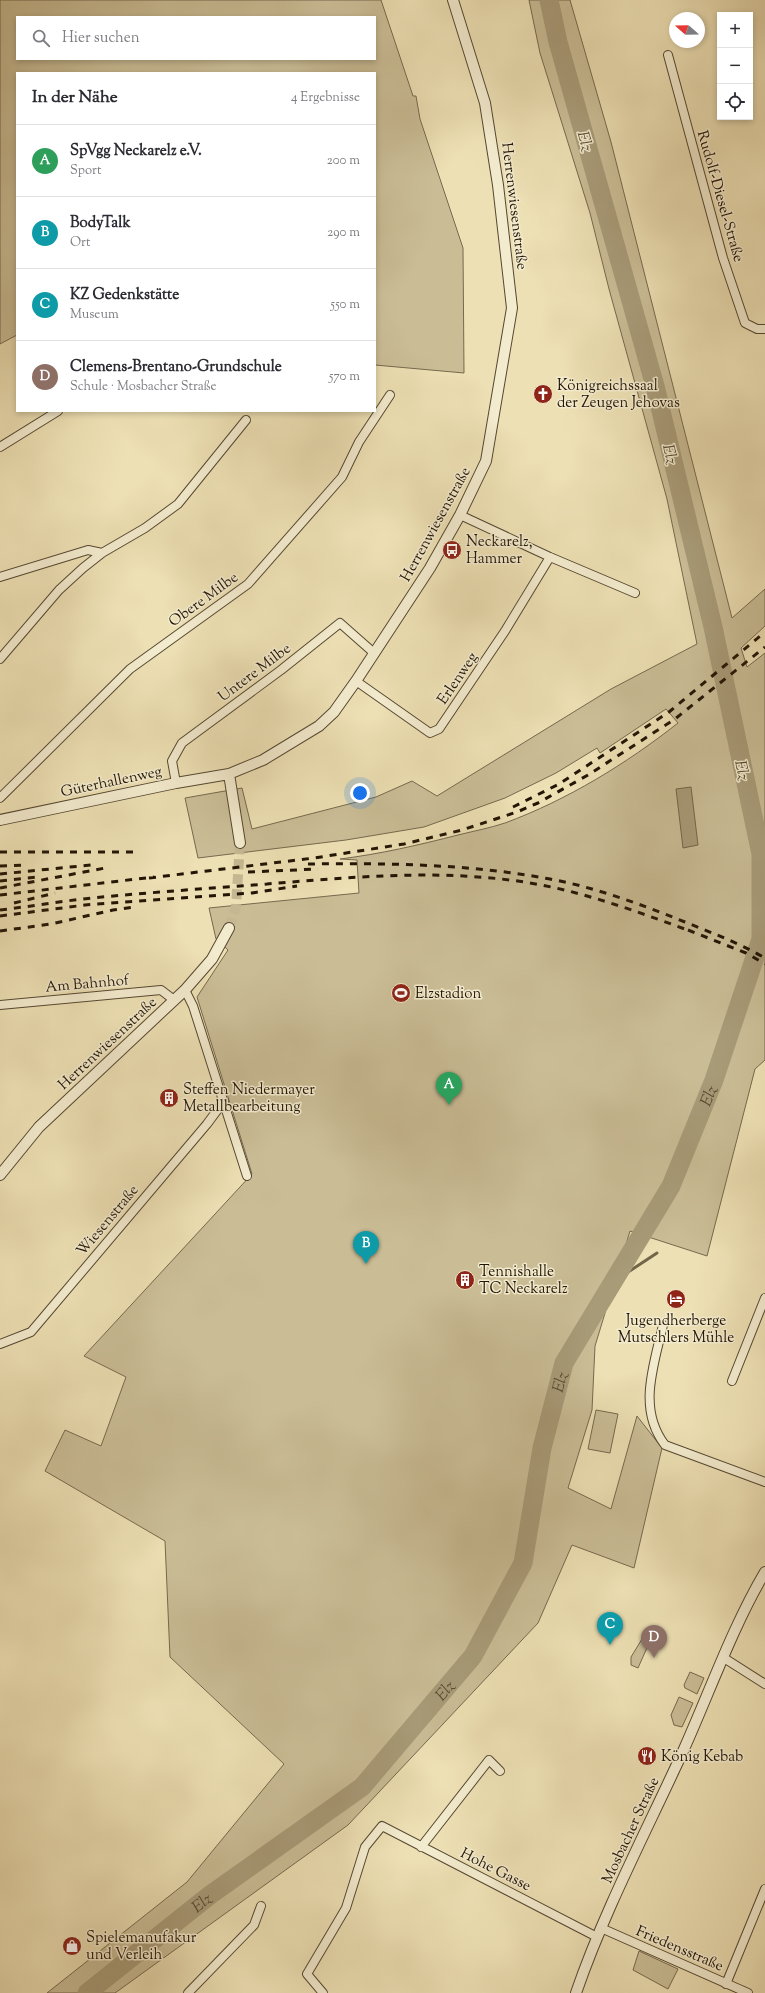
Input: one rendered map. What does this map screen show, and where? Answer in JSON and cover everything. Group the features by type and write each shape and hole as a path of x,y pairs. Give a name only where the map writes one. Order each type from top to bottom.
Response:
{"street":[{"name":"Herrenwiesenstraße","path":"229,774 263,760 319,726 334,712 430,568 460,516 486,461 512,308 498,185 485,103 453,0"},
{"name":"Rudolf-Diesel-Straße","path":"668,55 723,258 745,323 757,329 765,329"},
{"name":"Obere Milbe","path":"0,798 130,669 248,584 342,477 359,442 390,395"},
{"path":"0,447 56,412"},
{"path":"0,659 58,590 102,553 145,528 178,504 246,420"},
{"path":"460,516 550,557 635,593"},
{"path":"0,577 88,550 102,553"},
{"name":"Erlenweg","path":"356,681 430,734 439,729 505,631 550,557"},
{"name":"Untere Milbe","path":"176,783 172,761 182,743 281,670 340,623 374,654"},
{"path":"229,774 240,843"},
{"name":"Güterhallenweg","path":"0,820 176,783 229,774"},
{"name":"Herrenwiesenstraße","path":"0,1175 39,1127 185,990 212,959 229,928"},
{"name":"Am Bahnhof","path":"0,1006 161,990 174,1000"},
{"path":"185,990 193,1006 247,1176"},
{"name":"Wiesenstraße","path":"0,1344 31,1332 207,1124 224,1101"},
{"path":"732,1381 765,1298"},
{"path":"663,1325 649,1389 652,1418 656,1433 665,1445 765,1482"},
{"name":"Mosbacher Straße","path":"576,1993 599,1933 752,1595 765,1572"},
{"path":"724,1658 765,1684"},
{"path":"421,1847 489,1760 500,1771"},
{"name":"Hohe Gasse","path":"323,1993 308,1974 346,1908 365,1847 382,1826 421,1847 599,1933"},
{"path":"726,1984 765,1889"},
{"path":"188,1993 254,1925 261,1906"},
{"name":"Friedensstraße","path":"599,1933 748,1993"}],"shaded area":[{"path":"0,0 381,0 413,96 416,96 420,119 463,248 464,373 376,365 376,72 16,72 16,336 0,344"},
{"path":"529,0 570,0 611,142 732,618 765,589 765,626 741,648 747,667 765,653 765,1060 755,1069 707,1256 630,1231 595,1346 592,1410 568,1488 611,1509 637,1416 662,1448 634,1568 572,1545 538,1623 348,1825 115,1993 47,1993 187,1882 284,1764 170,1657 165,1541 45,1471 65,1430 101,1446 126,1377 84,1356 252,1174 197,997 228,950 216,939 209,908 359,893 357,860 340,859 385,852 429,842 499,825 528,814 573,792 617,767 678,723 666,709 600,753 597,748 556,773 505,798 424,827 346,840 198,858 185,798 242,788 252,829 376,797 412,781 437,796 611,689 697,644 667,499 609,289 590,213 540,53"},
{"path":"691,787 698,845 683,848 676,789"},
{"path":"596,1410 618,1414 610,1453 588,1449"},
{"path":"647,1638 650,1641 638,1668 631,1665 631,1657 642,1639"},
{"path":"690,1672 704,1678 697,1694 685,1688 684,1685"},
{"path":"679,1697 693,1703 682,1727 674,1725 671,1715"},
{"path":"639,1951 678,1969 668,1989 633,1970"}],"waterway":[{"name":"Elz","path":"87,1993 210,1895 362,1787 473,1656 523,1563 542,1448 564,1363 671,1186 714,1080 761,939 761,854 713,627 655,386 558,42 549,0"},
{"path":"613,1282 657,1253"}],"tunnel":[{"path":"229,928 236,907 240,843"}],"railway":[{"path":"513,807 559,784 669,712 765,632"},
{"path":"149,878 314,858 404,844 462,830 517,812 538,803 588,775 675,719 765,647"},
{"path":"0,852 134,852"},
{"path":"308,864 397,864 456,867 515,873 562,881 616,896 651,909 725,938 765,958"},
{"path":"0,866 27,865"},
{"path":"0,874 91,865"},
{"path":"0,888 105,868"},
{"path":"248,872 318,869"},
{"path":"0,910 102,897 331,879 428,875 460,876 524,882 568,891 610,903 693,932"},
{"path":"0,881 36,877"},
{"path":"0,895 154,877"},
{"path":"0,916 85,905 252,893 297,886"},
{"path":"14,903 55,893"},
{"path":"0,931 51,924 113,910 134,907"},
{"path":"688,930 746,953 765,964"}],"place":[{"name":"Königreichssaal der Zeugen Jehovas","path":"543,394"},
{"name":"Neckarelz, Hammer","path":"452,550"},
{"name":"Elzstadion","path":"401,993"},
{"name":"Steffen Niedermayer Metallbearbeitung","path":"169,1098"},
{"name":"SpVgg Neckarelz e.V.","path":"449,1105"},
{"name":"BodyTalk","path":"366,1264"},
{"name":"Tennishalle TC Neckarelz","path":"465,1280"},
{"name":"Jugendherberge Mutschlers Mühle","path":"676,1299"},
{"name":"KZ Gedenkstätte","path":"610,1645"},
{"name":"Clemens-Brentano-Grundschule","path":"654,1658"},
{"name":"König Kebab","path":"647,1756"},
{"name":"Spielemanufakur und Verleih","path":"72,1946"}]}
